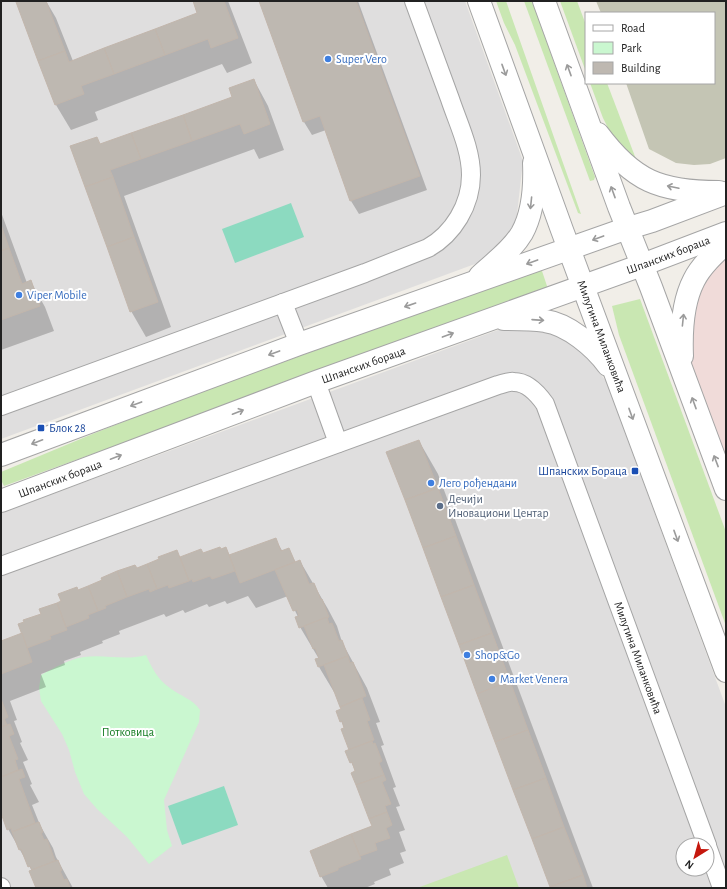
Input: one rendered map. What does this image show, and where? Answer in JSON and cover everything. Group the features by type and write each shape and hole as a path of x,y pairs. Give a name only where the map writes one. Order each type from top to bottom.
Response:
{"street":[{"path":"1,406 283,303 428,248 437,243 455,224 462,212 466,201 471,175 466,144 414,1"},
{"name":"Милутина Миланковића","path":"479,1 569,249 726,671"},
{"path":"544,1 587,120 726,489"},
{"path":"587,120 610,150 625,165 647,180 657,184 684,190 700,192 726,192"},
{"path":"471,284 509,250 521,234 530,214 534,175 533,150"},
{"path":"1,455 299,344 628,228 652,221 726,192"},
{"name":"Шпанских бораца","path":"1,500 316,382 642,265 726,233"},
{"path":"683,373 683,318 688,293 703,266 726,243"},
{"path":"283,303 299,344"},
{"path":"485,322 505,319 546,321 568,330 587,342 598,352 618,378"},
{"path":"1,566 338,443 316,382"},
{"name":"Милутина Миланковића","path":"338,443 498,385 514,382 528,386 540,397 545,404 704,837"},
{"name":"Милутина Миланковића","path":"715,868 722,888"}],"shaded area":[{"path":"1,1 465,1 523,161 516,223 483,261 1,439"},
{"path":"596,1 726,1 726,158 710,164 694,165 676,163 649,149 626,84 715,84 715,12 601,12"},
{"path":"726,251 726,476 688,373 691,299"},
{"path":"531,325 570,337 606,381 726,707 726,888 1,888 1,513 498,330"}],"green space":[{"path":"496,1 506,1 581,214 578,213 515,45 504,23"},
{"path":"524,1 532,1 595,177 594,180 590,181"},
{"path":"560,1 577,1 585,22 585,69"},
{"path":"590,84 607,84 639,167 617,146 603,118"},
{"path":"291,203 304,237 235,263 222,229"},
{"path":"541,268 548,289 4,486 1,480 1,472 166,405"},
{"path":"640,299 726,532 726,626 619,335 612,306"},
{"name":"Потковица","path":"146,655 153,669 162,681 174,691 194,703 200,710 199,722 164,800 167,830 172,846 149,864 127,837 97,809 84,794 75,772 69,750 62,734 41,701 39,688 41,675 73,660 92,656 138,657"},
{"path":"224,786 238,825 182,845 168,806"},
{"path":"507,855 519,888 417,888"}],"building":[{"path":"46,1 65,51 38,61 16,2"},
{"path":"193,1 224,1 238,38 211,48 208,39 165,55 155,29 197,13"},
{"name":"Super Vero","path":"259,1 356,1 420,176 350,201 320,116 303,122"},
{"path":"155,29 165,55 114,74 104,48"},
{"path":"104,48 114,74 81,86 84,94 55,105 38,61 65,51 69,62"},
{"path":"254,79 270,124 244,134 240,124 192,141 183,115 232,97 229,88"},
{"path":"183,115 192,141 141,159 131,133"},
{"path":"131,133 141,159 110,170 113,177 85,187 70,146 97,137 100,144"},
{"path":"113,177 134,237 107,247 85,187"},
{"path":"1,225 9,248 1,251"},
{"path":"134,237 158,302 130,312 107,247"},
{"name":"Viper Mobile","path":"9,248 22,284 31,280 40,306 1,320 1,251"},
{"path":"419,440 438,488 405,500 386,452"},
{"path":"438,488 456,536 423,548 405,500"},
{"path":"456,536 474,585 441,597 423,548"},
{"path":"276,538 281,551 289,548 295,562 240,583 229,555"},
{"path":"220,547 221,549 226,547 235,571 212,579 210,576 193,582 192,579 189,581 180,557 201,549 203,553"},
{"path":"177,550 189,581 169,588 168,585 157,589 147,564 159,559 158,557"},
{"path":"300,560 309,584 314,583 329,617 299,628 295,617 299,616 297,610 293,611 275,570"},
{"path":"147,564 157,589 150,592 149,589 127,597 117,571 135,565 137,568"},
{"path":"117,571 127,597 105,606 106,608 98,611 88,586"},
{"path":"474,585 492,633 459,645 441,597"},
{"path":"88,586 98,611 88,615 89,618 66,627 57,603 61,601 58,594 77,587 78,590"},
{"path":"57,603 67,630 50,636 51,639 27,648 18,624 24,622 23,620 41,614 39,609"},
{"path":"327,617 329,624 332,623 339,641 342,640 348,656 318,667 315,659 319,658 315,648 313,649 304,626"},
{"path":"22,633 32,662 1,674 1,641"},
{"path":"492,633 510,681 477,694 459,645"},
{"path":"348,656 350,663 353,662 366,696 340,707 324,665"},
{"path":"510,681 528,730 495,742 477,694"},
{"path":"362,698 370,720 367,721 374,740 349,750 341,729 344,728 342,721 340,722 336,711 341,709 340,707"},
{"path":"1,699 8,717 4,719 7,725 1,727"},
{"path":"10,724 14,734 9,736 18,759 15,760 18,770 1,777 1,727"},
{"path":"528,730 546,778 513,790 495,742"},
{"path":"372,741 373,744 375,743 382,761 379,763 384,775 356,785 351,773 355,771 352,762 350,763 345,751"},
{"path":"22,769 25,777 19,779 35,823 12,832 11,828 7,830 1,813 1,777"},
{"path":"384,775 386,780 382,782 391,804 385,806 387,812 369,819 356,785"},
{"path":"546,778 564,827 532,839 513,790"},
{"path":"387,812 392,825 386,828 390,838 375,843 377,850 360,856 351,834 372,826 369,819"},
{"path":"39,822 43,832 41,833 44,840 47,839 55,861 32,870 30,866 28,867 21,849 19,850 12,832"},
{"path":"564,827 583,875 550,887 532,839"},
{"path":"351,834 361,859 320,877 310,851"},
{"path":"58,860 62,870 60,871 64,880 67,879 70,888 36,888 29,871"},
{"path":"583,875 587,888 550,888 550,887"}],"place":[{"name":"Super Vero","path":"328,59"},
{"name":"Viper Mobile","path":"19,295"},
{"name":"Блок 28","path":"41,428"},
{"name":"Шпанских Бораца","path":"635,471"},
{"name":"Лего рођендани","path":"431,483"},
{"name":"Дечији Иновациони Центар","path":"440,506"},
{"name":"Shop&Go","path":"467,655"},
{"name":"Market Venera","path":"492,679"}]}
